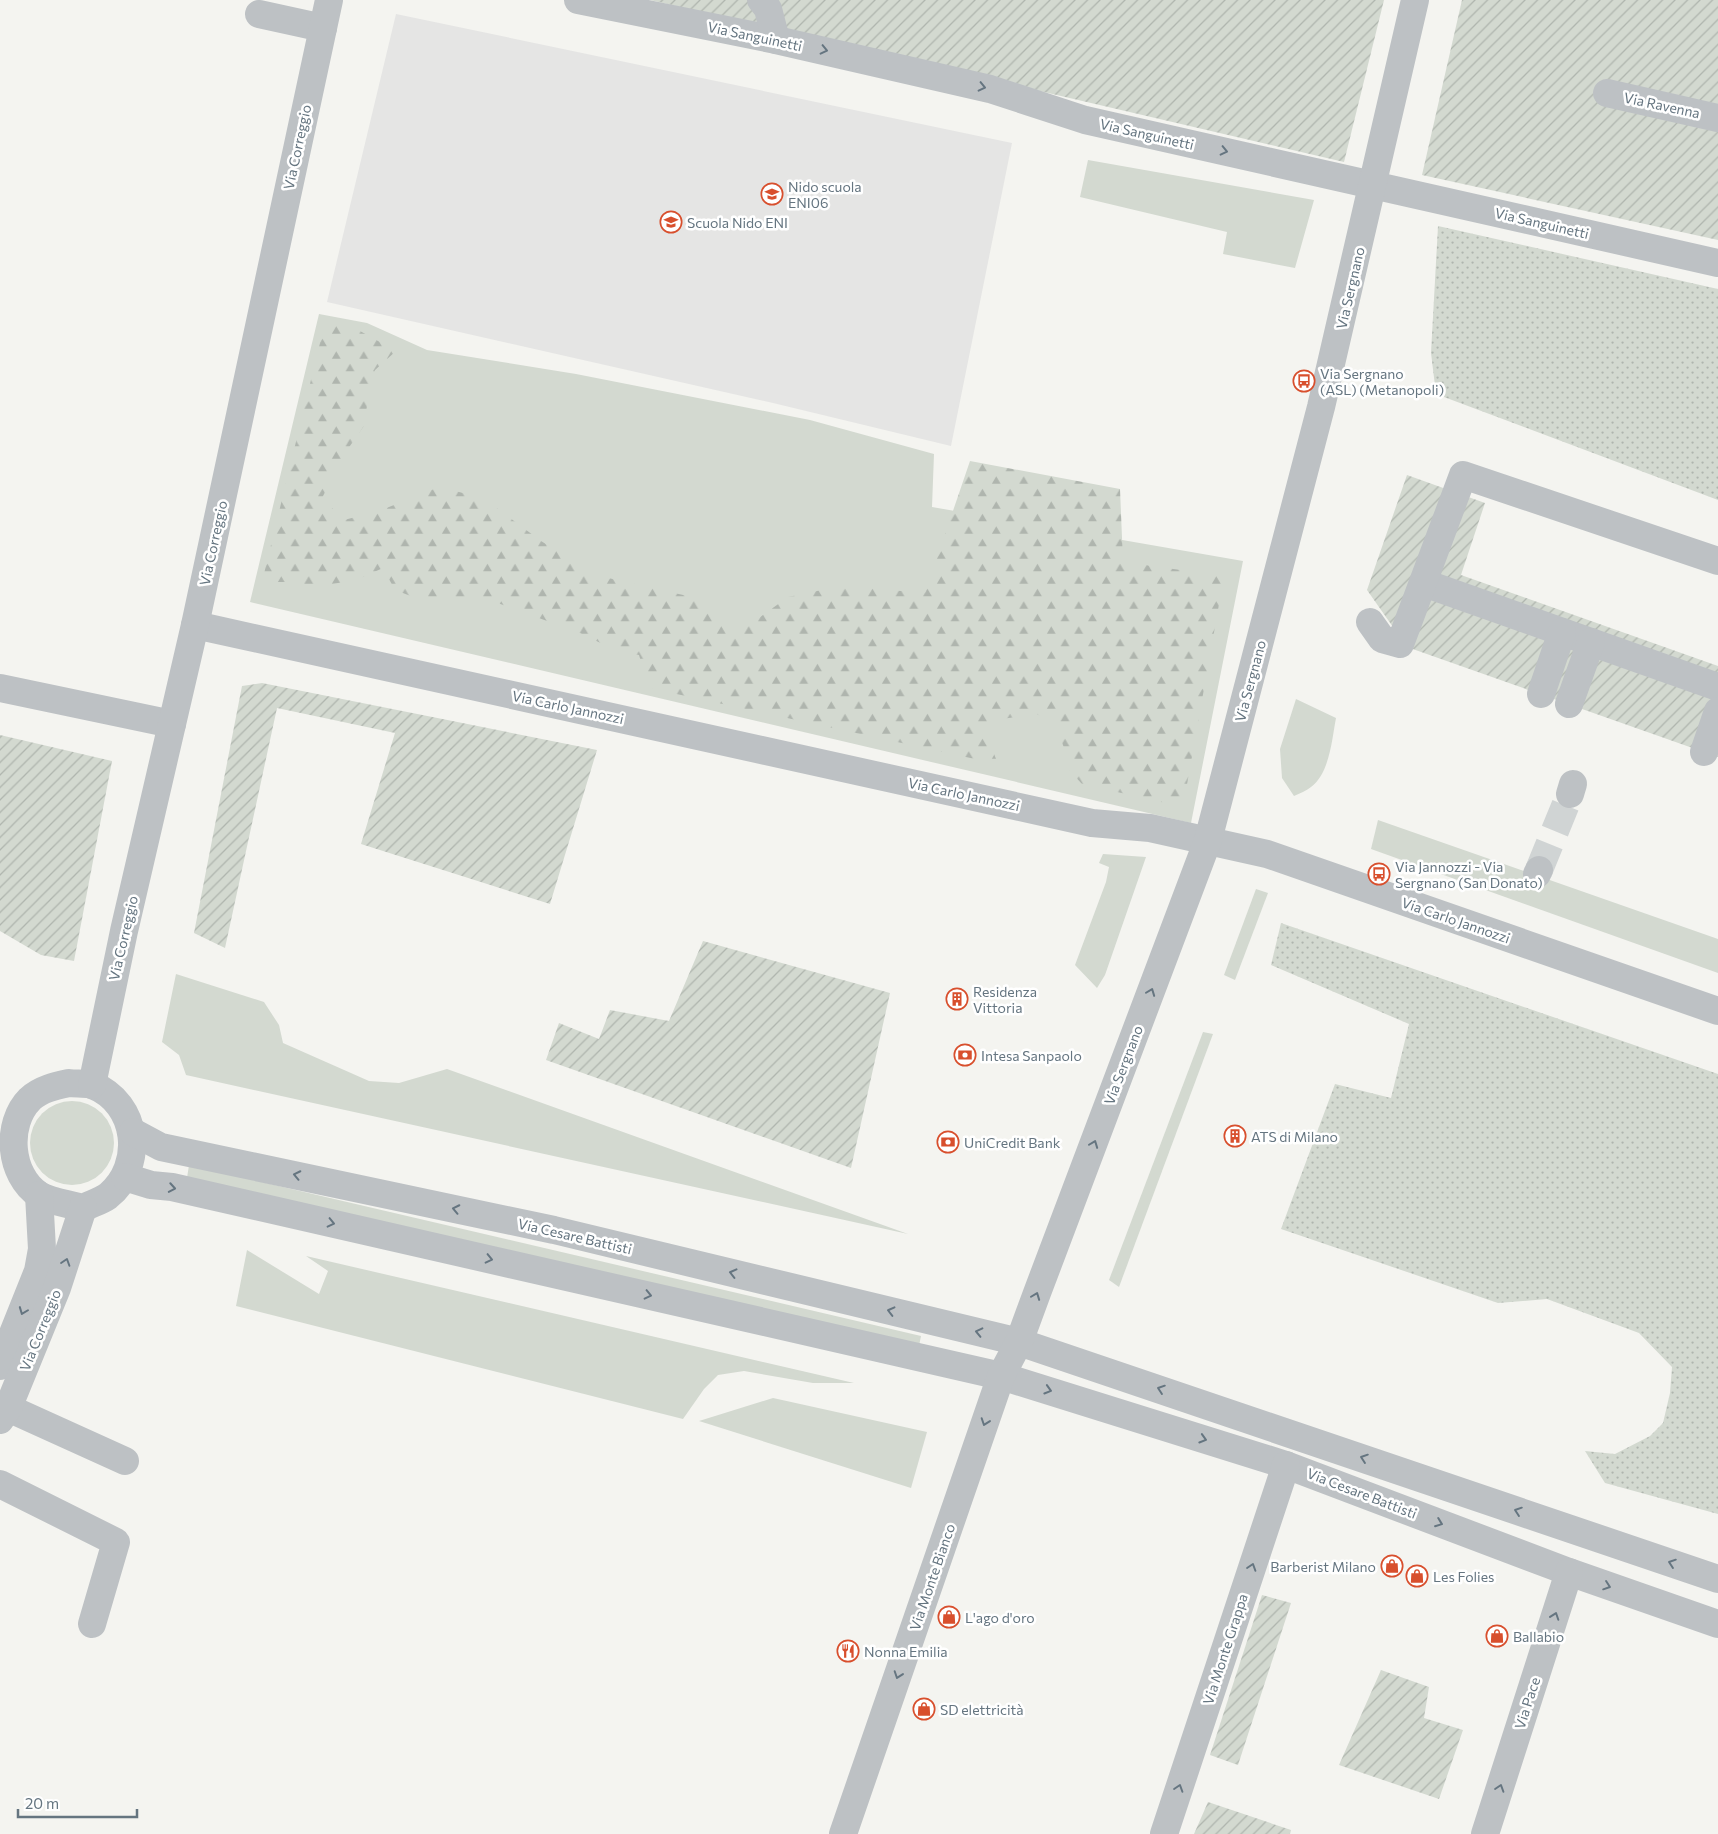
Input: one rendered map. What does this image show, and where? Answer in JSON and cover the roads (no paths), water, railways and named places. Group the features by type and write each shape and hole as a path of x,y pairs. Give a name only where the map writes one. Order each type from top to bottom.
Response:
{"street":[{"name":"Via Correggio","path":"92,1085 124,931 195,625 329,0"},
{"name":"Via Sanguinetti","path":"578,0 776,40 990,88 1085,120 1718,263"},
{"path":"760,0 768,9 776,40"},
{"name":"Via Sergnano","path":"1018,1342 1208,840 1323,398 1415,0"},
{"path":"259,14 323,28"},
{"name":"Via Ravenna","path":"1607,93 1718,118"},
{"path":"1375,640 1400,644 1463,475 1718,561"},
{"path":"1424,583 1718,687"},
{"name":"Via Carlo Jannozzi","path":"195,625 1092,823 1150,828 1267,854 1718,1011"},
{"path":"1541,694 1562,632"},
{"path":"1569,704 1591,642"},
{"path":"0,688 172,724"},
{"path":"1704,752 1718,711"},
{"path":"69,1083 92,1085 109,1096 124,1112 133,1132 132,1155 125,1177 107,1196 83,1208 39,1195 25,1181 6,1138 30,1099 47,1088 69,1083"},
{"name":"Via Cesare Battisti","path":"133,1132 161,1147 554,1230 1018,1342 1718,1579"},
{"name":"Via Cesare Battisti","path":"125,1177 151,1185 182,1189 1001,1376 1286,1465 1569,1572 1718,1624"},
{"name":"Via Correggio","path":"0,1366 38,1271 42,1250 39,1195"},
{"name":"Via Correggio","path":"4,1414 57,1288 83,1208"},
{"path":"1001,1376 1018,1342"},
{"name":"Via Monte Bianco","path":"843,1834 1001,1376"},
{"path":"4,1414 125,1461"},
{"name":"Via Monte Grappa","path":"1164,1834 1286,1465"},
{"path":"0,1484 116,1542 92,1624"},
{"name":"Via Pace","path":"1485,1834 1569,1572"}],"tunnel":[{"path":"1539,870 1570,794"}],"place":[{"name":"Nido scuola ENI06","path":"772,194"},
{"name":"Scuola Nido ENI","path":"671,222"},
{"name":"Via Sergnano (ASL) (Metanopoli)","path":"1304,381"},
{"name":"Via Jannozzi - Via Sergnano (San Donato)","path":"1379,874"},
{"name":"Residenza Vittoria","path":"957,999"},
{"name":"Intesa Sanpaolo","path":"965,1055"},
{"name":"ATS di Milano","path":"1235,1136"},
{"name":"UniCredit Bank","path":"948,1142"},
{"name":"Barberist Milano","path":"1392,1566"},
{"name":"Les Folies","path":"1417,1576"},
{"name":"L'ago d'oro","path":"949,1617"},
{"name":"Ballabio","path":"1497,1636"},
{"name":"Nonna Emilia","path":"848,1651"},
{"name":"SD elettricità","path":"924,1709"}]}
